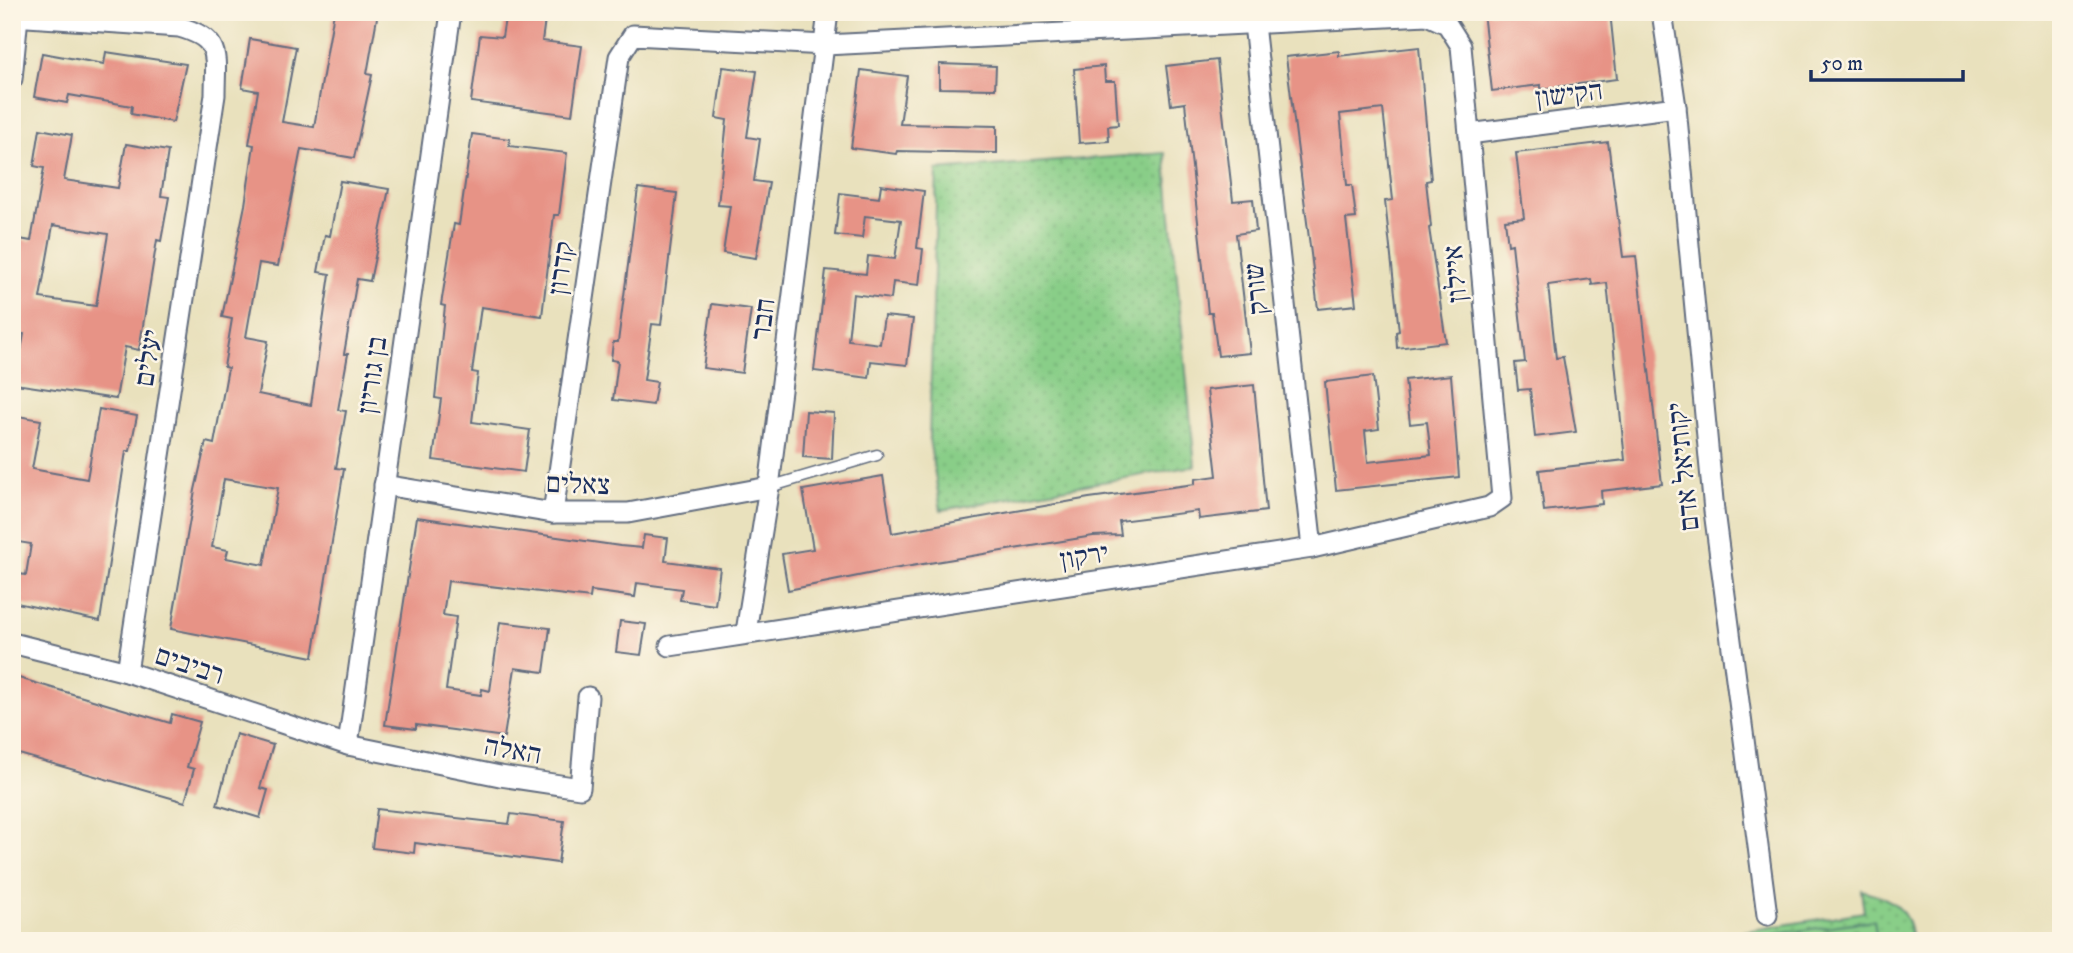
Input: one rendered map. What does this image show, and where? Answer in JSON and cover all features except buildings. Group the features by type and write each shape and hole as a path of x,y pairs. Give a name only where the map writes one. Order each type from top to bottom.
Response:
{"street":[{"name":"בן גוריון","path":"348,745 451,12"},
{"name":"חבר","path":"746,632 769,487 828,12"},
{"name":"יקותיאל אדם","path":"1662,12 1676,107 1714,511 1767,915"},
{"name":"איילון","path":"1254,24 1427,15 1447,24 1461,46 1502,498"},
{"path":"12,79 15,16"},
{"name":"יעלים","path":"15,16 179,27 202,33 215,51 212,119 127,672"},
{"path":"825,45 1254,24"},
{"name":"שורק","path":"1254,24 1312,548"},
{"name":"קדרון","path":"553,513 619,57 633,35 825,45"},
{"name":"הקישון","path":"1469,134 1676,107"},
{"name":"צאלים","path":"384,485 553,513 628,513 769,487"},
{"name":"ירקון","path":"670,646 746,632 836,622 1312,548 1489,507 1502,498"},
{"name":"רביבים","path":"12,643 127,672 348,745"},
{"name":"האלה","path":"348,745 500,776 580,788 588,697"}],"lane":[{"path":"769,487 877,455"}],"green space":[{"path":"1165,153 1195,466 941,510 929,439 937,170"},
{"path":"1861,890 1890,901 1903,912 1912,941 1734,941 1733,933 1864,912"},
{"path":"1874,920 1877,941 1735,941 1735,940"}]}
